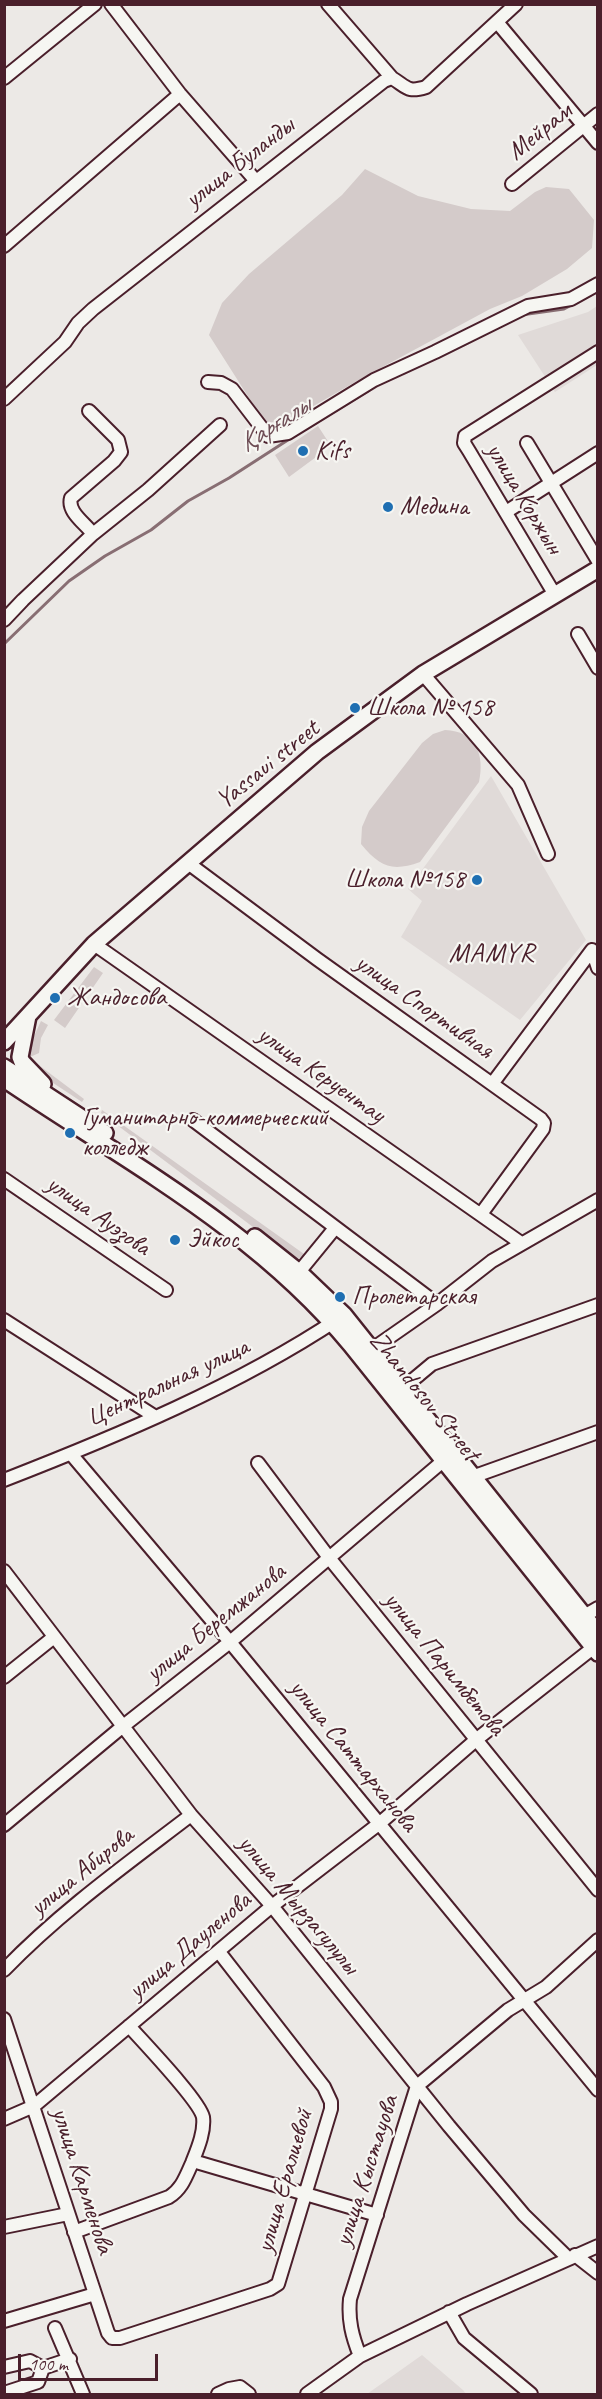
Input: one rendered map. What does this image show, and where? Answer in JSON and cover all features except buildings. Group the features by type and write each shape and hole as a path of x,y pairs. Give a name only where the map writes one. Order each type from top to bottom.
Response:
{"main road":[{"name":"Yassaui street","path":"4,1042 94,944 317,752 423,674 597,569"},
{"path":"4,1030 28,1016"},
{"path":"28,1016 21,1062 59,1102"},
{"name":"Zhandosov Street","path":"6,1072 59,1102 196,1194 299,1272 596,1645"},
{"name":"Zhandosov Street","path":"6,1072 184,1196 292,1281 371,1350 402,1389 448,1457 472,1477 591,1612 596,1645"}],"street":[{"path":"4,78 95,4"},
{"path":"111,4 180,94 256,181"},
{"path":"328,4 392,78 405,89 415,90 426,87 516,4"},
{"path":"497,22 597,143"},
{"name":"улица Буланды","path":"4,399 65,342 78,323 93,309 384,81 392,78"},
{"path":"4,246 180,94"},
{"name":"Мейрам","path":"512,184 597,114"},
{"path":"208,382 221,383 232,389 268,436 288,434 374,380 474,331 528,306 571,299 597,284"},
{"name":"улица Коржын","path":"555,595 464,443 465,436 597,352"},
{"path":"89,411 118,440 121,452 114,461 71,498 69,504 72,510 93,534"},
{"path":"4,620 93,534 148,490 220,425"},
{"path":"526,443 597,561"},
{"path":"506,512 597,453"},
{"path":"578,634 597,668"},
{"path":"423,674 518,784 548,854"},
{"name":"улица Спортивная","path":"188,863 317,959 541,1119 544,1124 543,1129 481,1214"},
{"name":"улица Керуентау","path":"94,944 521,1243"},
{"path":"492,1084 592,950 597,968"},
{"path":"193,1120 437,1304"},
{"name":"улица Ауэзова","path":"4,1179 166,1290"},
{"path":"371,1350 437,1304 492,1261 597,1200"},
{"path":"299,1272 334,1228"},
{"path":"402,1389 432,1364 597,1305"},
{"name":"Центральная улица","path":"4,1480 71,1454 271,1360 338,1319"},
{"path":"4,1320 154,1416"},
{"path":"472,1477 597,1432"},
{"name":"улица Саттарханова","path":"71,1454 380,1823 597,2090"},
{"name":"улица Беремжанова","path":"4,1825 122,1727 230,1642 448,1457"},
{"name":"улица Паримбетова","path":"258,1463 330,1559 597,1890"},
{"name":"улица Мырзагулулы","path":"4,1571 191,1815 272,1906 524,2215 571,2257 597,2273"},
{"path":"4,1677 54,1637"},
{"name":"улица Дауленова","path":"4,2119 34,2106 272,1906 380,1823 477,1739 596,1645"},
{"name":"улица Абирова","path":"4,1970 81,1899 191,1815"},
{"name":"улица Кыстауова","path":"360,2356 350,2326 350,2299 417,2086 508,2010 546,1987 597,1940"},
{"name":"улица Ералиевой","path":"112,2338 120,2338 270,2289 278,2284 331,2102 324,2087 219,1952"},
{"name":"улица Карменова","path":"4,2019 8,2038 34,2106 74,2232 112,2338"},
{"path":"74,2232 169,2197 182,2186 201,2136 203,2118 195,2102 129,2026"},
{"path":"193,2161 377,2215"},
{"path":"4,2227 68,2214"},
{"path":"307,2394 360,2356 449,2312 597,2246"},
{"path":"4,2321 95,2294"},
{"path":"449,2312 464,2338 531,2394"},
{"path":"55,2328 83,2394"},
{"path":"4,2367 30,2361 43,2368 70,2359"},
{"path":"4,2393 38,2382 43,2368"},
{"path":"218,2394 240,2387 249,2394"}],"shaded area":[{"path":"365,169 418,196 471,209 510,211 535,192 546,187 569,189 594,220 592,248 567,269 522,296 490,309 270,431 209,335 222,303 249,274 342,195"},
{"path":"597,306 597,365 555,392 518,335 588,312"},
{"name":"Kifs","path":"318,426 331,446 289,477 275,455"},
{"path":"445,730 456,731 464,735 476,746 481,763 479,782 420,862 402,867 387,865 374,858 361,844 362,827 369,811 422,743 433,734"},
{"path":"491,776 586,940 520,1020 401,937 422,901 408,889"},
{"path":"94,967 103,973 65,1028 54,1020"},
{"path":"41,1021 48,1025 41,1038 39,1053 30,1057 29,1047"},
{"path":"32,1060 84,1099 82,1102 38,1073"},
{"path":"102,1110 304,1254 297,1260 101,1113"},
{"path":"422,2355 466,2394 367,2394"}],"waterway":[{"name":"Қарғалы","path":"521,315 564,309 598,291"},
{"name":"Қарғалы","path":"304,430 368,391"},
{"name":"Қарғалы","path":"4,644 69,581 105,556 151,530 188,501 291,438"}],"place":[{"name":"Kifs","path":"303,451"},
{"name":"Медина","path":"388,507"},
{"name":"Школа № 158","path":"355,708"},
{"name":"Школа №158","path":"477,880"},
{"name":"Жандосова","path":"55,998"},
{"name":"Гуманитарно-коммерческий колледж","path":"70,1133"},
{"name":"Эйкос","path":"175,1240"},
{"name":"Пролетарская","path":"340,1297"}],"district":[{"name":"MAMYR","path":"492,954"}]}
